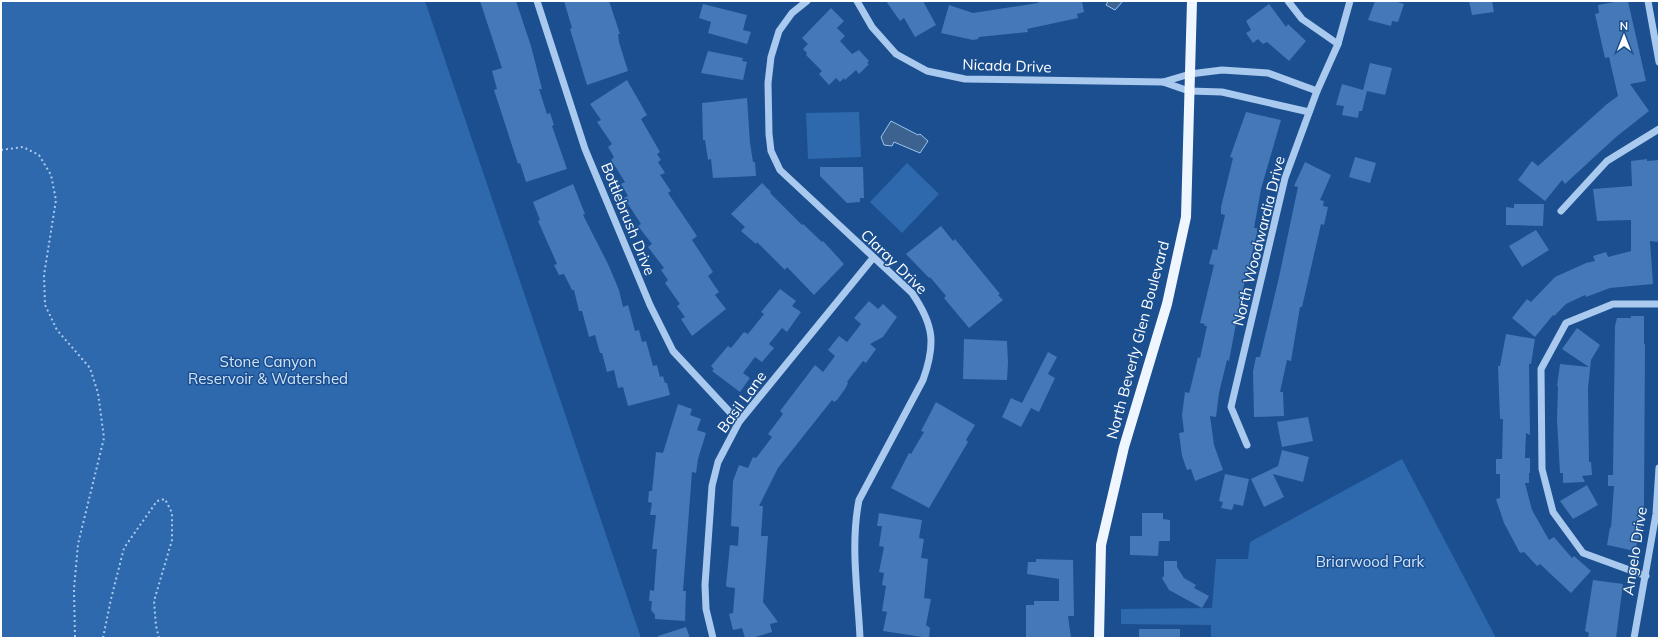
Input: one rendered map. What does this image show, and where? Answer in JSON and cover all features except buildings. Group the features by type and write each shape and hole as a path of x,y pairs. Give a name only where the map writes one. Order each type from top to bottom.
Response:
{"main road":[{"name":"North Beverly Glen Boulevard","path":"1099,638 1101,545 1124,447 1167,304 1186,217 1192,1"}],"street":[{"name":"Bottlebrush Drive","path":"537,1 585,149 650,305 673,351 739,422"},
{"name":"Claray Drive","path":"807,1 792,13 779,31 771,57 768,83 771,151 780,170 912,293 924,311 930,329 930,360 923,380 859,500 855,521 860,638"},
{"name":"Nicada Drive","path":"857,1 872,27 896,54 927,71 965,79 1163,82 1190,74 1222,70 1268,73 1317,91"},
{"path":"1288,1 1302,19 1338,44"},
{"name":"North Woodwardia Drive","path":"1247,445 1231,407 1285,178 1317,91 1338,44 1350,1"},
{"path":"1648,1 1659,62"},
{"name":"Nicada Drive","path":"1163,82 1189,91 1222,92 1309,112"},
{"path":"1561,211 1607,161 1659,129"},
{"name":"Basil Lane","path":"713,638 706,609 705,585 712,486 718,462 739,422 873,258"},
{"path":"1646,576 1583,553 1553,512 1542,469 1541,369 1566,322 1613,304 1659,304"},
{"name":"Angelo Drive","path":"1634,638 1656,514 1659,468"}],"path":[{"path":"1,150 23,147 39,155 51,175 56,200 44,275 45,305 57,330 90,368 98,393 104,438 78,544 74,589 75,638"},
{"path":"103,638 124,548 157,501 165,499 172,513 172,540 154,601 156,626 159,638"}],"green space":[{"name":"Stone Canyon Reservoir & Watershed","path":"1,1 425,1 641,638 1,638"},
{"path":"859,112 861,157 808,159 806,113"},
{"path":"907,163 939,194 902,233 870,202"},
{"name":"Briarwood Park","path":"1402,459 1496,638 1211,638 1211,625 1121,624 1121,609 1212,608 1216,559 1248,559 1250,542"}],"shaded area":[{"path":"1108,1 1123,1 1115,10 1106,5"},
{"path":"891,121 918,135 920,134 928,141 920,153 894,142 892,146 884,145 881,137"}]}
